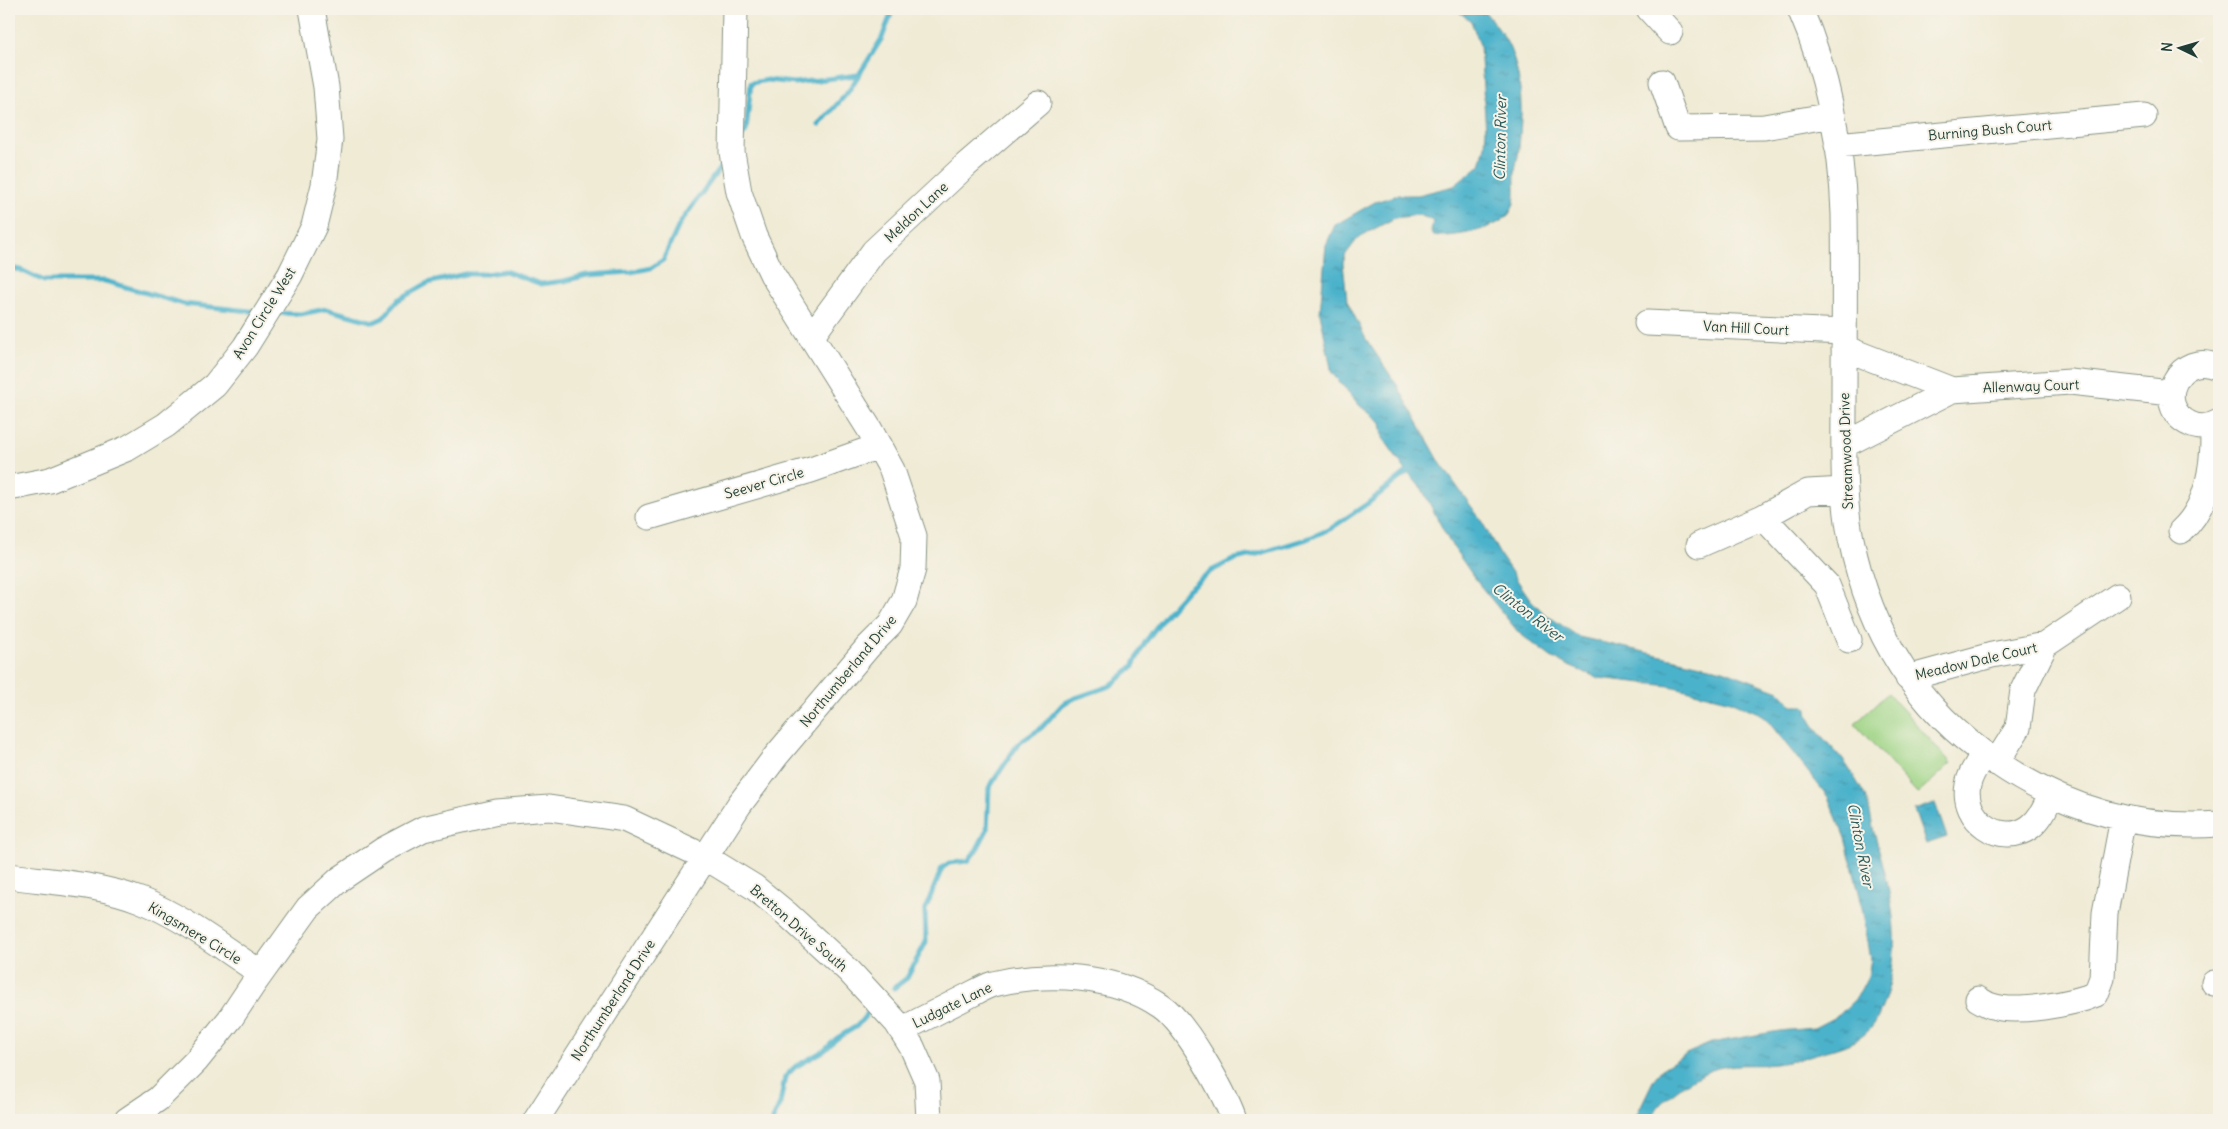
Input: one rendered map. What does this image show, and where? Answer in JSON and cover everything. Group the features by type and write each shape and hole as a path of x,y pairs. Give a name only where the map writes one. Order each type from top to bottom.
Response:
{"street":[{"name":"Avon Circle West","path":"9,488 50,480 128,448 166,425 216,385 246,347 290,275 314,226 324,185 330,131 326,88 312,9"},
{"name":"Northumberland Drive","path":"536,1120 740,805 776,756 868,647 890,625 904,601 913,569 914,536 892,470 772,274 754,236 739,192 732,152 734,9"},
{"path":"1649,9 1670,32"},
{"name":"Streamwood Drive","path":"1800,9 1832,115 1837,144 1844,211 1845,490 1851,539 1866,595 1880,632 1908,678 1954,732 1990,759 2051,795 2096,812 2123,818 2196,826 2219,824"},
{"path":"1662,82 1678,128 1764,127 1832,115"},
{"name":"Meldon Lane","path":"810,336 874,251 966,165 1038,103"},
{"name":"Burning Bush Court","path":"1837,144 2144,116"},
{"name":"Van Hill Court","path":"1647,324 1844,340"},
{"name":"Allenway Court","path":"1844,340 1952,390"},
{"path":"2181,531 2189,524 2202,502 2211,473 2216,424 2203,428 2183,421 2172,403 2171,393 2179,374 2187,367 2197,363 2219,368"},
{"name":"Allenway Court","path":"1844,445 1952,390 2070,382 2171,393"},
{"name":"Seever Circle","path":"649,517 810,470 879,446"},
{"path":"1699,545 1762,517 1808,492 1845,490"},
{"path":"1762,517 1827,585 1849,640"},
{"name":"Meadow Dale Court","path":"1908,678 1992,655 2044,645 2118,596"},
{"name":"Meadow Dale Court","path":"1990,759 2018,728 2023,690 2044,645"},
{"path":"1990,759 1968,785 1970,808 1982,826 2000,834 2016,833 2030,827 2042,814 2051,795"},
{"name":"Bretton Drive South","path":"126,1120 158,1099 196,1061 230,1019 308,908 340,878 383,850 423,829 497,812 549,808 624,819 705,857 754,888 787,914 849,971 901,1030 912,1047 927,1081 929,1120"},
{"path":"1978,998 1992,1006 2019,1008 2053,1006 2096,994 2102,978 2105,913 2123,818"},
{"name":"Kingsmere Circle","path":"9,876 90,887 140,900 179,919 261,973"},
{"name":"Ludgate Lane","path":"901,1030 991,985 1039,976 1074,978 1109,984 1136,992 1163,1007 1205,1060 1234,1120"}],"green space":[{"path":"1888,693 1951,763 1918,794 1855,724"}],"water":[{"name":"Clinton River","path":"1455,9 1482,9 1496,25 1511,50 1519,79 1521,101 1521,124 1515,170 1514,204 1509,214 1503,219 1474,232 1451,236 1434,235 1431,232 1433,220 1418,215 1395,218 1359,237 1346,254 1343,263 1347,301 1366,339 1397,385 1441,464 1481,520 1500,555 1530,599 1544,613 1579,637 1723,670 1779,691 1793,706 1805,706 1807,708 1815,728 1846,764 1865,797 1891,904 1894,926 1892,971 1887,994 1878,1017 1866,1033 1841,1047 1790,1062 1766,1065 1734,1065 1712,1070 1688,1082 1665,1099 1657,1108 1653,1120 1634,1120 1654,1079 1663,1068 1686,1054 1711,1043 1779,1031 1814,1028 1839,1015 1857,997 1868,976 1871,960 1860,896 1845,838 1828,797 1763,715 1731,701 1670,686 1599,678 1551,657 1519,633 1478,583 1449,541 1422,489 1407,472 1383,438 1381,422 1360,406 1332,373 1320,313 1326,245 1335,225 1375,202 1398,195 1418,195 1454,186 1480,165 1485,146 1486,131 1480,45 1471,21"},
{"path":"1935,803 1947,837 1926,844 1914,810"}],"waterway":[{"path":"819,125 848,92 882,38 893,9"},
{"path":"742,136 746,131 751,83 768,80 794,83 858,75"},
{"path":"275,313 301,314 326,309 374,322 383,318 398,300 428,283 465,274 486,274 505,271 541,284 587,275 631,272 651,268 663,260 680,223 725,161"},
{"path":"9,268 21,270 44,281 105,281 184,304 259,312"},
{"path":"894,988 907,978 926,942 925,910 942,868 949,863 968,861 977,849 987,830 989,788 1018,744 1041,728 1063,704 1110,686 1126,673 1133,666 1144,644 1165,615 1188,589 1211,571 1235,559 1307,539 1330,529 1367,504 1407,472"},
{"path":"773,1120 780,1104 785,1077 795,1067 825,1050 836,1039 857,1026 867,1014"}]}
